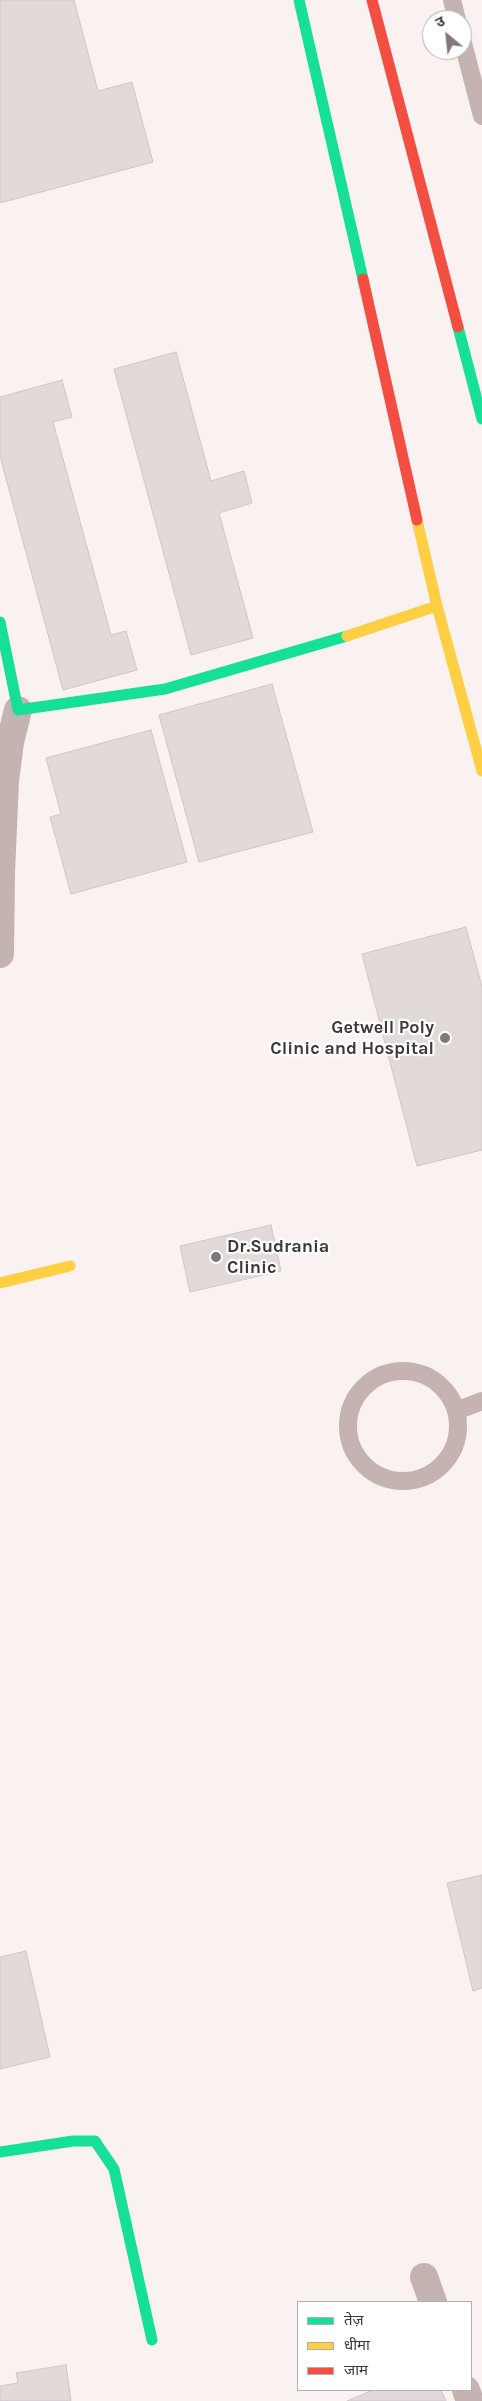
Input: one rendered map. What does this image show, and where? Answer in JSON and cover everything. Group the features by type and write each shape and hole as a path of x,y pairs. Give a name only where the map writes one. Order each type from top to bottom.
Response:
{"main road":[{"path":"299,0 437,606 482,770"},
{"path":"372,0 482,419"},
{"path":"0,622 18,710 165,689 317,646 437,606"},
{"path":"0,1283 70,1266"},
{"path":"0,2152 74,2141 95,2141 114,2169 152,2340"}],"street":[{"path":"0,954 5,781 10,742 18,710"}],"lane":[{"path":"467,60 482,116"},
{"path":"397,1371 416,1372 433,1380 447,1393 456,1410 458,1428 455,1445 446,1460 434,1472 418,1480 400,1482 383,1478 368,1470 356,1456 349,1440 347,1423 352,1404 363,1388 378,1377 397,1371"},
{"path":"456,1410 482,1401"}],"building":[{"path":"0,0 74,0 98,91 132,82 153,162 0,203"},
{"path":"176,352 211,481 244,471 252,503 219,513 253,638 191,655 114,369"},
{"path":"62,380 72,417 53,422 111,635 126,631 137,670 63,690 0,456 0,397"},
{"path":"272,684 313,832 199,862 159,715"},
{"path":"151,730 187,862 71,894 50,817 61,814 46,758"},
{"path":"466,927 482,987 482,1150 417,1166 362,954"},
{"path":"271,1225 281,1271 190,1292 180,1246"},
{"path":"482,1875 482,1988 473,1991 447,1883"},
{"path":"26,1951 50,2057 0,2069 0,1957"},
{"path":"66,2365 71,2401 0,2401 0,2386 18,2383 16,2373"},
{"path":"371,2391 441,2391 446,2401 347,2401"}],"traffic: fast":[{"path":"299,0 363,279"},
{"path":"458,327 482,419"},
{"path":"0,622 18,710 165,689 347,636"},
{"path":"0,2152 73,2141 95,2141 114,2169 152,2340"}],"traffic: slow":[{"path":"417,520 437,606 482,771"},
{"path":"347,636 437,606"},
{"path":"0,1283 70,1266"}],"traffic: jam":[{"path":"372,0 458,327"},
{"path":"363,279 417,520"}],"place":[{"name":"Getwell Poly Clinic and Hospital","path":"445,1038"},
{"name":"Dr.Sudrania Clinic","path":"216,1257"}]}
